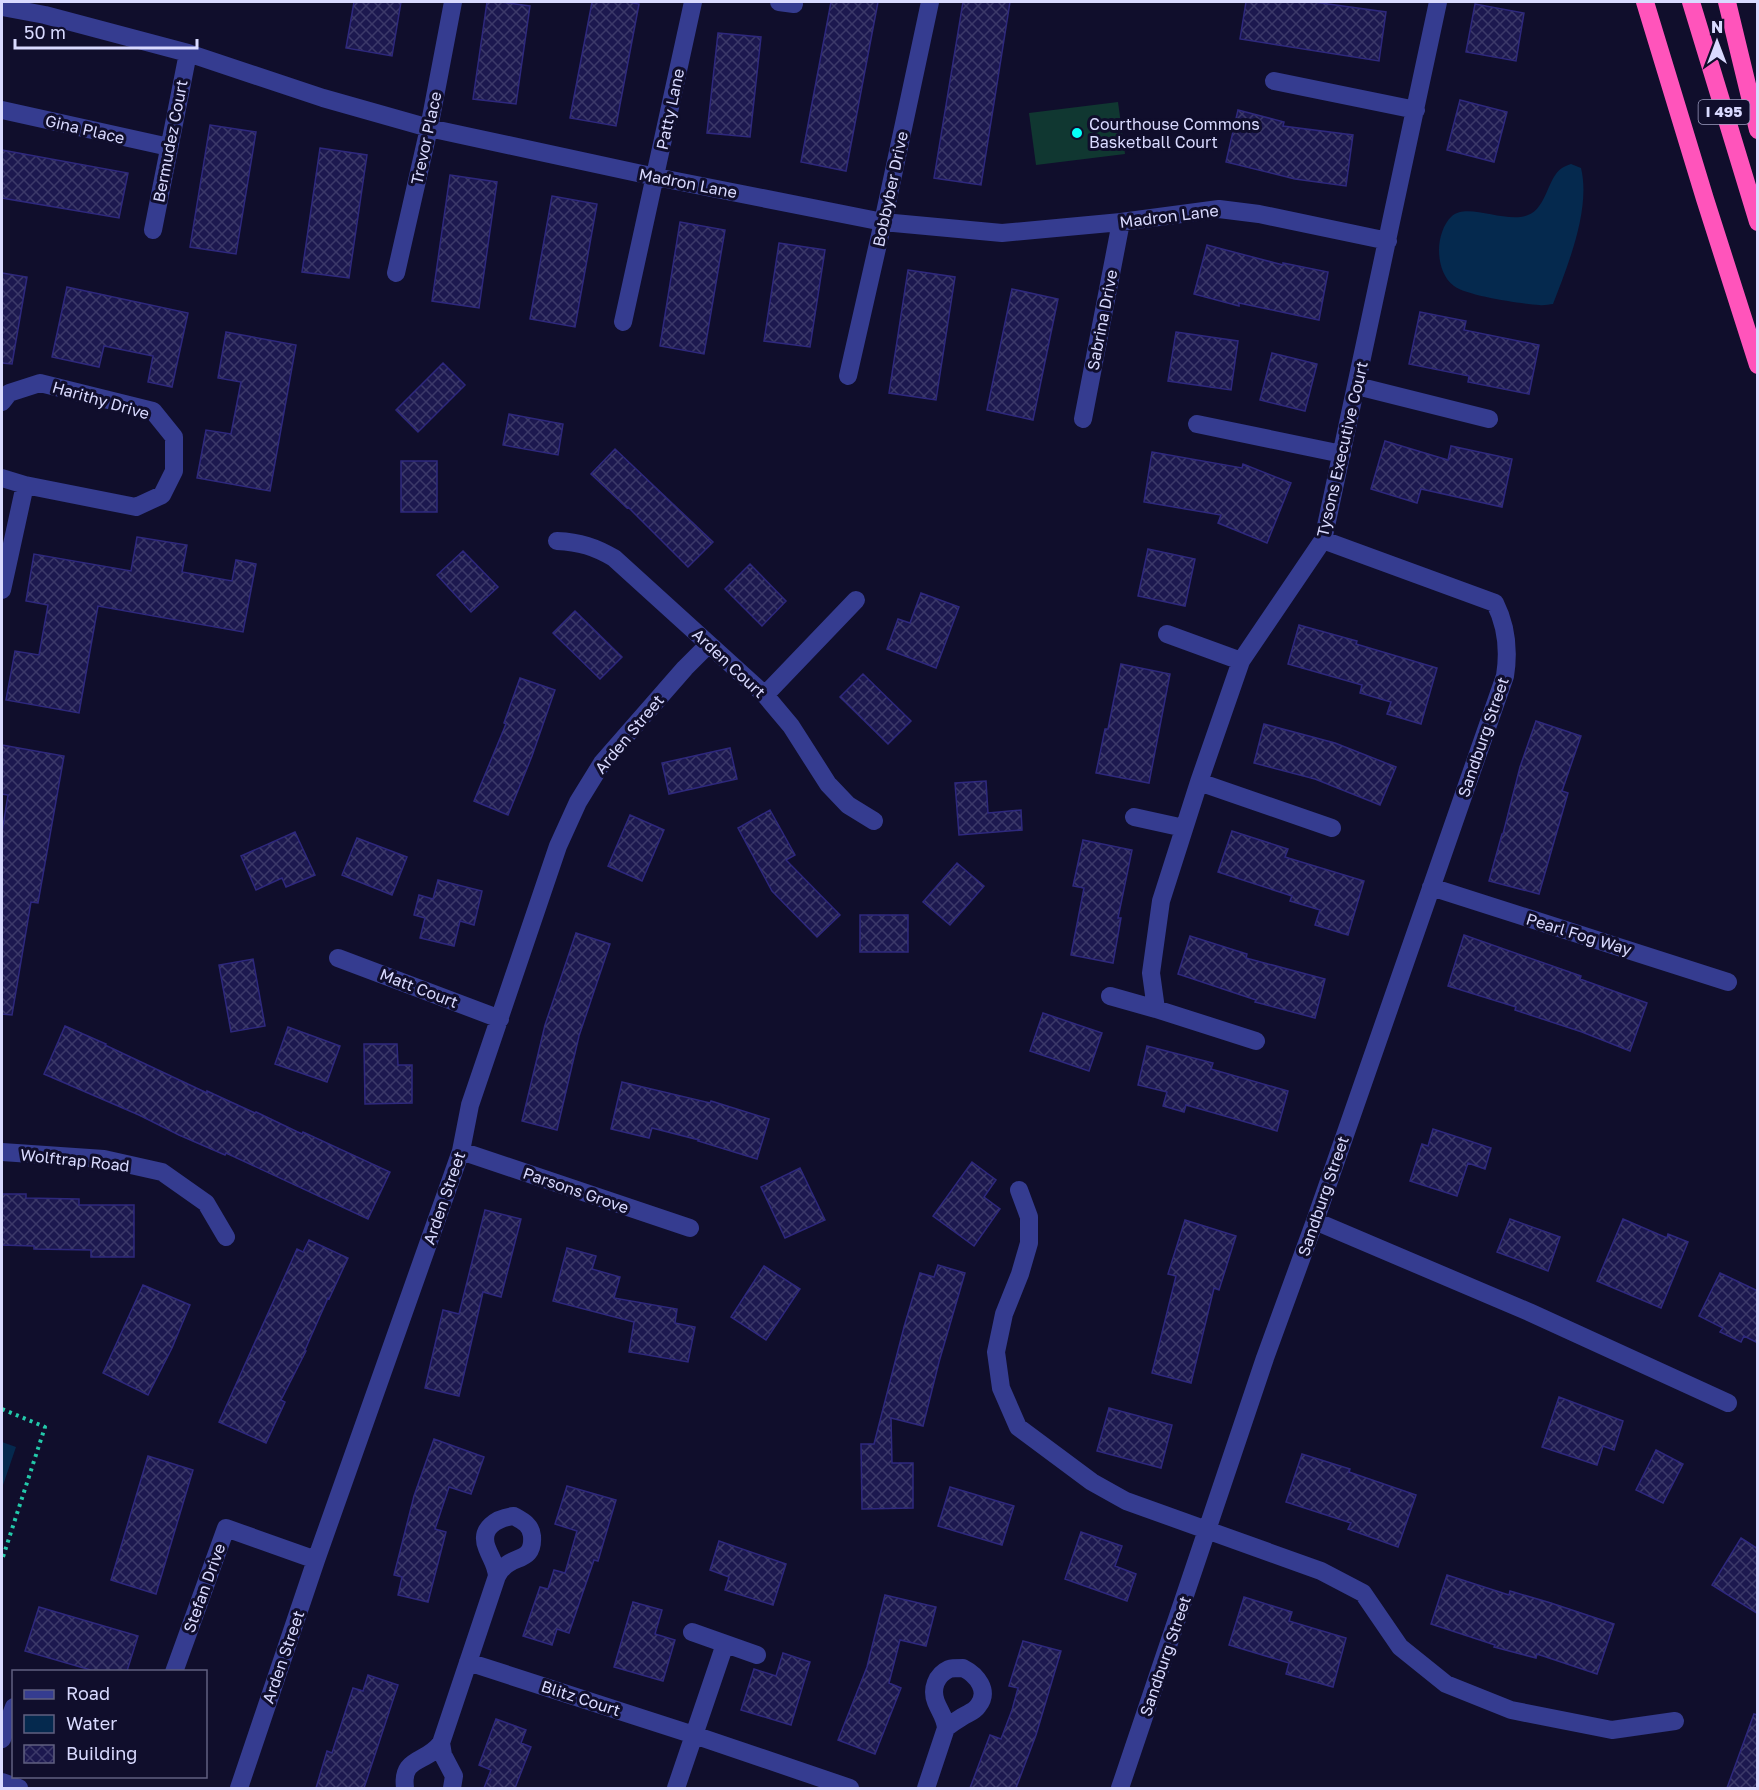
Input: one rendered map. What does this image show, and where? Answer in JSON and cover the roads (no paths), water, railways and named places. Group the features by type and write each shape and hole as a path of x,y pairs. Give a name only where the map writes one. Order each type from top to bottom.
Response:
{"highway":[{"path":"1634,2 1705,199"},
{"name":"I 495","path":"1646,2 1758,365"},
{"name":"I 495","path":"1691,2 1758,222"},
{"path":"1727,2 1758,130"}],"street":[{"name":"Trevor Place","path":"396,273 429,128 453,2"},
{"name":"Patty Lane","path":"623,322 693,2"},
{"name":"Bobbyber Drive","path":"848,376 930,2"},
{"name":"Tysons Executive Court","path":"1156,1008 1150,974 1161,901 1241,661 1323,540 1438,2"},
{"name":"Madron Lane","path":"2,7 46,8 323,98 429,128 656,177 883,222 1002,233 1121,222 1219,209 1388,241"},
{"name":"Bermudez Court","path":"153,230 188,53"},
{"path":"1274,81 1416,110"},
{"name":"Gina Place","path":"2,110 169,147"},
{"name":"Sabrina Drive","path":"1083,419 1121,222"},
{"name":"Harithy Drive","path":"2,402 9,393 40,383 153,411 174,436 174,471 162,495 136,507 2,478"},
{"path":"1357,386 1489,419"},
{"path":"1197,424 1342,454"},
{"path":"2,590 26,485"},
{"name":"Sandburg Street","path":"1120,1788 1262,1369 1504,676 1506,638 1503,619 1496,603 1323,540"},
{"name":"Arden Court","path":"557,541 570,541 593,547 614,558 765,695 791,726 828,784 849,805 874,821"},
{"path":"765,695 856,600"},
{"path":"1167,634 1241,661"},
{"name":"Arden Street","path":"239,1788 316,1560 461,1151 470,1105 558,846 578,802 602,764 685,668 709,644"},
{"path":"1199,782 1332,828"},
{"path":"1134,818 1184,828"},
{"name":"Pearl Fog Way","path":"1431,887 1728,982"},
{"name":"Matt Court","path":"338,958 500,1019"},
{"path":"1110,996 1156,1008 1256,1041"},
{"name":"Parsons Grove","path":"461,1151 690,1228"},
{"name":"Wolftrap Road","path":"2,1152 104,1159 162,1172 206,1203 226,1237"},
{"path":"1019,1190 1029,1216 1029,1243 1020,1274 1004,1314 996,1352 1001,1388 1018,1427 1092,1482 1117,1496 1321,1571 1362,1593 1400,1647 1446,1684 1511,1710 1612,1730 1675,1721"},
{"path":"1315,1221 1529,1312 1728,1403"},
{"name":"Stefan Drive","path":"174,1670 226,1528 316,1560"},
{"path":"405,1788 403,1776 406,1769 434,1752 441,1743 497,1576"},
{"path":"692,1632 758,1655"},
{"path":"676,1788 725,1644"},
{"name":"Blitz Court","path":"468,1662 850,1788"},
{"path":"2,1739 12,1712"},
{"path":"926,1788 946,1728"},
{"path":"441,1743 443,1755 453,1776 452,1788"},
{"path":"2,1782 19,1788"}],"water":[{"path":"1571,164 1581,168 1583,201 1576,237 1553,304 1541,305 1495,299 1461,290 1450,283 1442,270 1439,250 1442,232 1452,216 1468,211 1509,217 1528,215 1539,206 1557,173 1563,167"},
{"path":"2,1442 16,1447 2,1488"}],"place":[{"name":"Courthouse Commons Basketball Court","path":"1077,133"}]}
